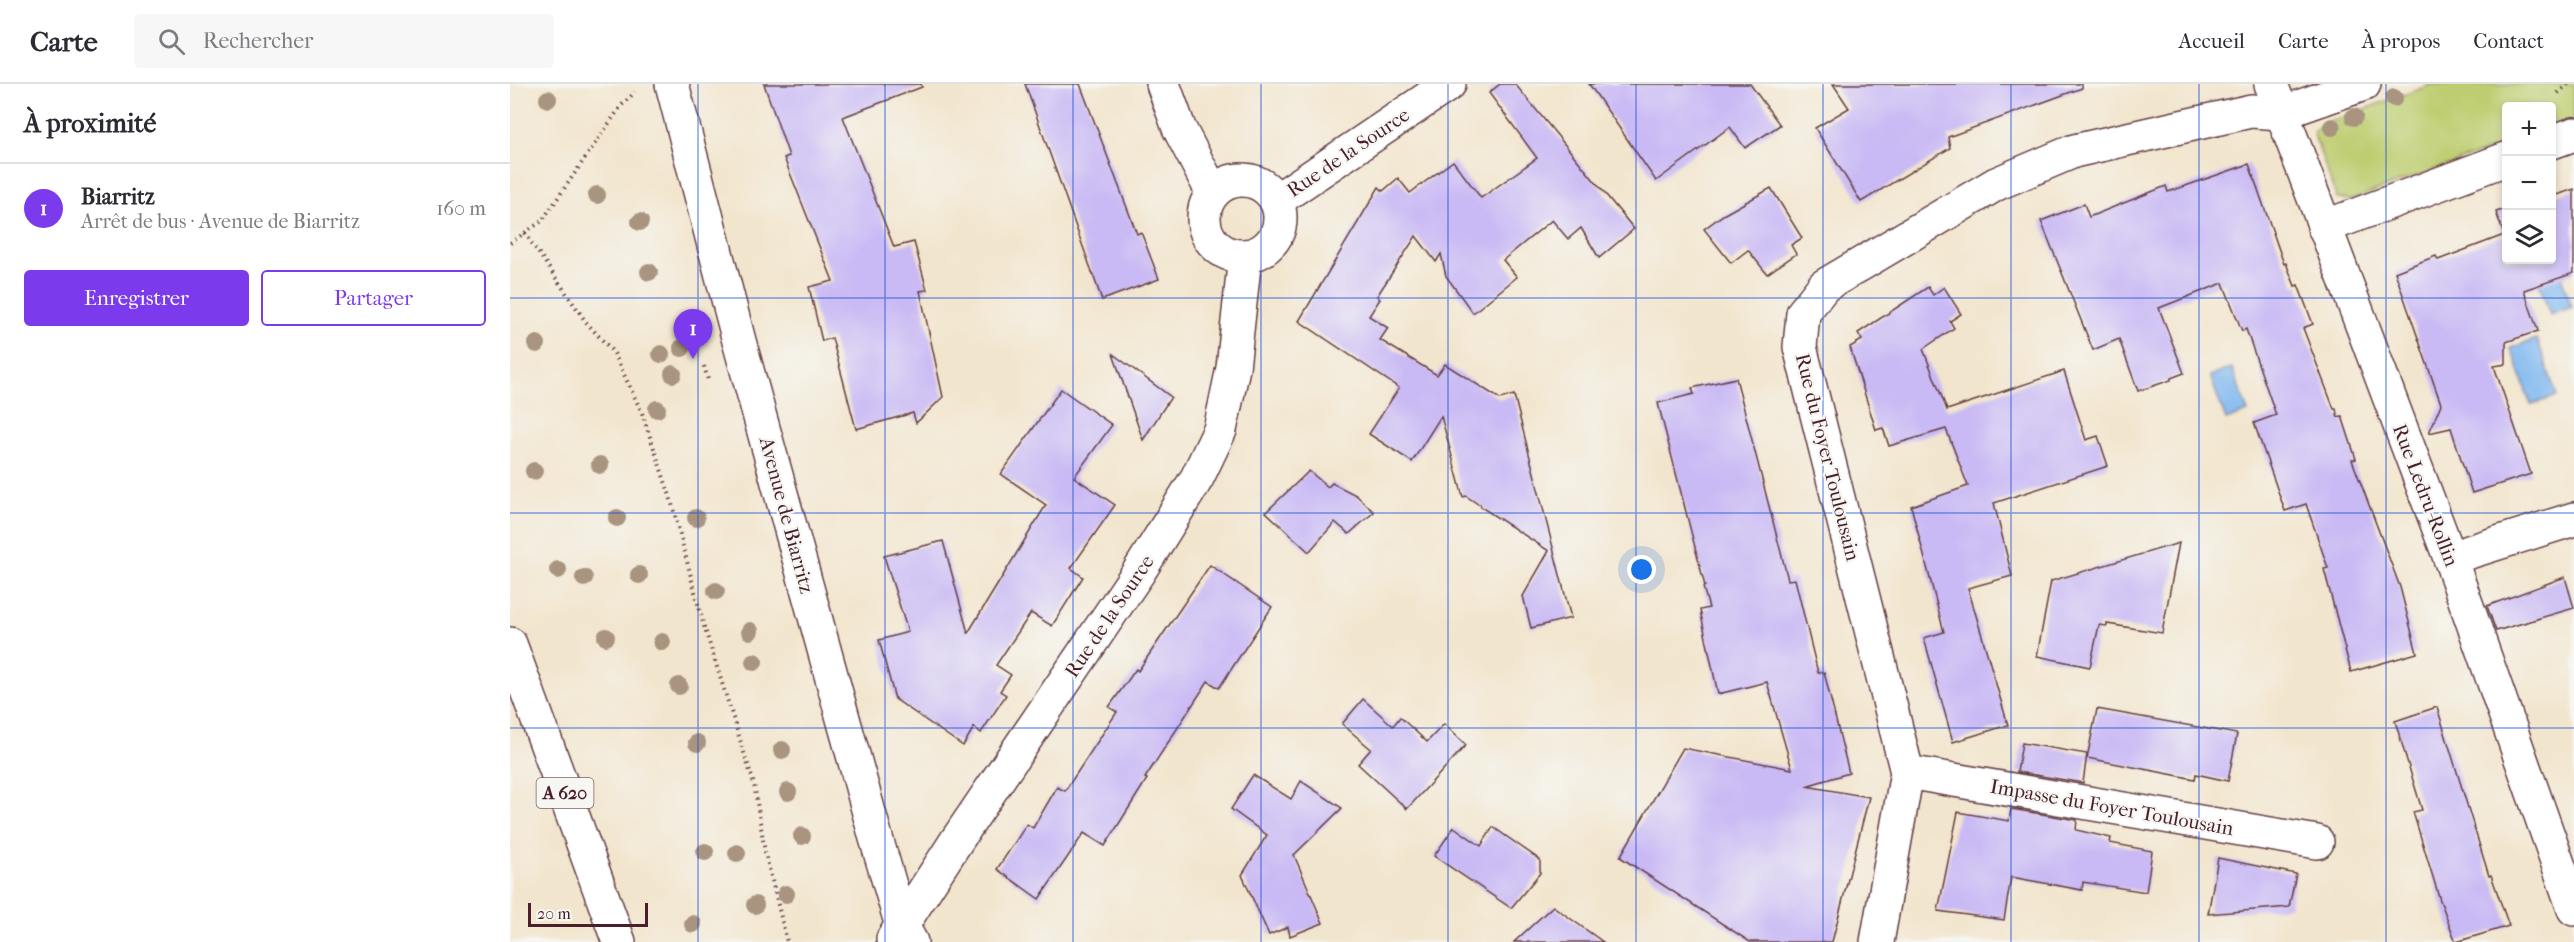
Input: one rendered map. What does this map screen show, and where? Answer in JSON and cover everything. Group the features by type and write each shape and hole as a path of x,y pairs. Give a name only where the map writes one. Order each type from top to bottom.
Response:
{"main road":[{"name":"Avenue de Biarritz","path":"672,84 748,376 876,838 901,937"},
{"path":"1163,84 1179,128 1214,193"},
{"name":"Rue de la Source","path":"1277,200 1449,84"},
{"path":"2276,98 2364,84"},
{"name":"Rue Ledru-Rollin","path":"2276,98 2450,558 2574,909"},
{"name":"Rue du Foyer Toulousain","path":"1876,942 1907,772 1800,347 1803,313 1824,286 1996,184 2074,151 2251,111 2276,98"},
{"path":"2556,141 2574,134"},
{"path":"2324,227 2502,160"},
{"path":"1236,180 1250,180 1269,190 1277,200 1281,216 1280,229 1269,246 1258,253 1245,256 1228,254 1216,247 1208,237 1204,215 1207,202 1224,184 1236,180"},
{"name":"Rue de la Source","path":"901,937 957,840 1138,573 1197,478 1220,430 1233,368 1245,256"},
{"path":"2450,558 2574,519"},
{"name":"A 620","path":"510,644 619,942"},
{"name":"Impasse du Foyer Toulousain","path":"1907,772 2317,842"}],"path":[{"path":"2558,93 2568,84"},
{"path":"510,243 542,221 621,106 635,91"},
{"path":"525,232 585,322 614,353 642,412 670,496 703,623 754,784 765,852 787,942"}],"green space":[{"path":"2433,84 2574,84 2574,119 2556,126 2556,102 2502,102 2502,145 2351,200 2337,199 2313,132 2326,123"}],"water":[{"path":"2558,268 2572,307 2550,315 2537,276"},
{"path":"2537,339 2557,396 2531,405 2511,348"},
{"path":"2232,368 2248,412 2226,420 2210,376"}],"building":[{"path":"764,84 921,84 922,87 843,117 894,247 914,242 927,290 920,291 943,397 916,423 913,413 856,429 832,338 822,341 809,287 833,281 784,158 789,156"},
{"path":"1025,84 1080,84 1137,234 1141,232 1159,279 1102,300"},
{"path":"1500,84 1515,84 1634,229 1599,258 1581,228 1568,239 1552,220 1503,260 1517,277 1473,313 1446,276 1441,254 1436,262 1416,236 1377,296 1380,299 1369,316 1388,328 1380,340 1437,375 1445,364 1500,399 1514,395 1571,618 1531,628 1523,596 1549,551 1481,507 1480,504 1466,496 1463,497 1441,416 1412,462 1369,434 1399,388 1299,321 1379,187 1383,191 1398,178 1410,193 1453,161 1481,198 1537,158 1489,93"},
{"path":"1589,84 1750,84 1780,125 1745,148 1730,127 1656,181"},
{"path":"1833,84 2082,84 2082,88 1948,137 1950,148 1861,202 1815,128 1849,108"},
{"path":"2249,164 2284,264 2286,263 2295,286 2298,285 2313,324 2303,328 2334,409 2338,417 2342,416 2356,459 2352,460 2400,587 2417,653 2351,672 2324,569 2328,568 2306,504 2285,511 2254,423 2276,415 2246,329 2242,331 2223,283 2159,308 2184,373 2138,391 2119,339 2093,350 2041,221 2084,204 2089,217 2166,186 2168,192"},
{"path":"1771,188 1802,238 1791,245 1796,254 1767,274 1748,250 1731,263 1704,229 1723,215"},
{"path":"2574,189 2574,273 2524,290 2538,331 2506,342 2506,364 2494,366 2531,474 2472,493 2451,428 2429,433 2441,404 2395,272 2436,256 2438,260 2502,236 2502,264 2556,264 2556,193 2557,195"},
{"path":"2502,210 2502,229 2496,212"},
{"path":"1928,287 1933,295 1944,287 1961,314 1950,321 1954,328 1923,349 1947,410 2064,371 2086,440 2098,436 2108,466 1994,503 2012,576 1968,588 2008,725 1953,742 1924,638 1944,632 1911,506 1968,486 1946,429 1889,446 1883,428 1876,430 1850,347 1862,340 1858,333"},
{"path":"1113,354 1171,397 1143,440"},
{"path":"1736,378 1788,580 1795,579 1818,673 1824,672 1849,773 1806,786 1869,797 1832,942 1750,942 1620,857 1683,748 1792,769 1767,682 1718,694 1700,610 1709,608 1703,587 1705,586 1658,403 1694,394 1692,388"},
{"path":"1061,389 1112,425 1074,477 1115,505 1071,568 1083,577 1052,626 1031,613 996,665 1011,675 1000,691 1006,695 981,733 974,727 963,746 895,699 879,640 908,632 884,556 943,541 968,633 1046,505 1001,474"},
{"path":"1309,471 1328,487 1332,483 1356,495 1374,512 1349,534 1335,522 1309,552 1266,512"},
{"path":"2179,543 2162,633 2107,624 2107,626 2099,625 2090,667 2037,656 2051,581"},
{"path":"1210,565 1272,607 1219,688 1208,681 1145,778 1147,779 1105,846 1084,833 1039,899 997,869 1027,824 1033,828 1057,787 1065,791 1117,712 1109,707 1136,669 1138,671"},
{"path":"2565,577 2574,608 2496,631 2487,606"},
{"path":"1363,699 1393,726 1400,717 1427,742 1444,724 1466,745 1407,809 1358,764 1371,749 1342,724"},
{"path":"2437,707 2489,876 2491,875 2509,926 2456,942 2440,900 2413,812 2422,810 2395,721"},
{"path":"2097,709 2237,734 2228,781 2196,774 2195,779 2087,758"},
{"path":"2022,743 2087,754 2083,783 2017,772"},
{"path":"1253,775 1291,799 1301,781 1342,808 1294,855 1323,923 1290,936 1288,927 1269,935 1242,875 1267,835 1231,809"},
{"path":"2011,809 2077,820 2076,830 2111,838 2110,843 2152,851 2146,892 2083,882 2082,890 2011,877 2004,920 1938,911 1958,812 2009,821"},
{"path":"1454,827 1481,846 1493,827 1540,860 1540,873 1511,908 1434,856"},
{"path":"2218,858 2296,874 2289,907 2208,914"},
{"path":"1553,906 1603,942 1514,942"}],"place":[{"name":"Biarritz","path":"693,359"}]}
